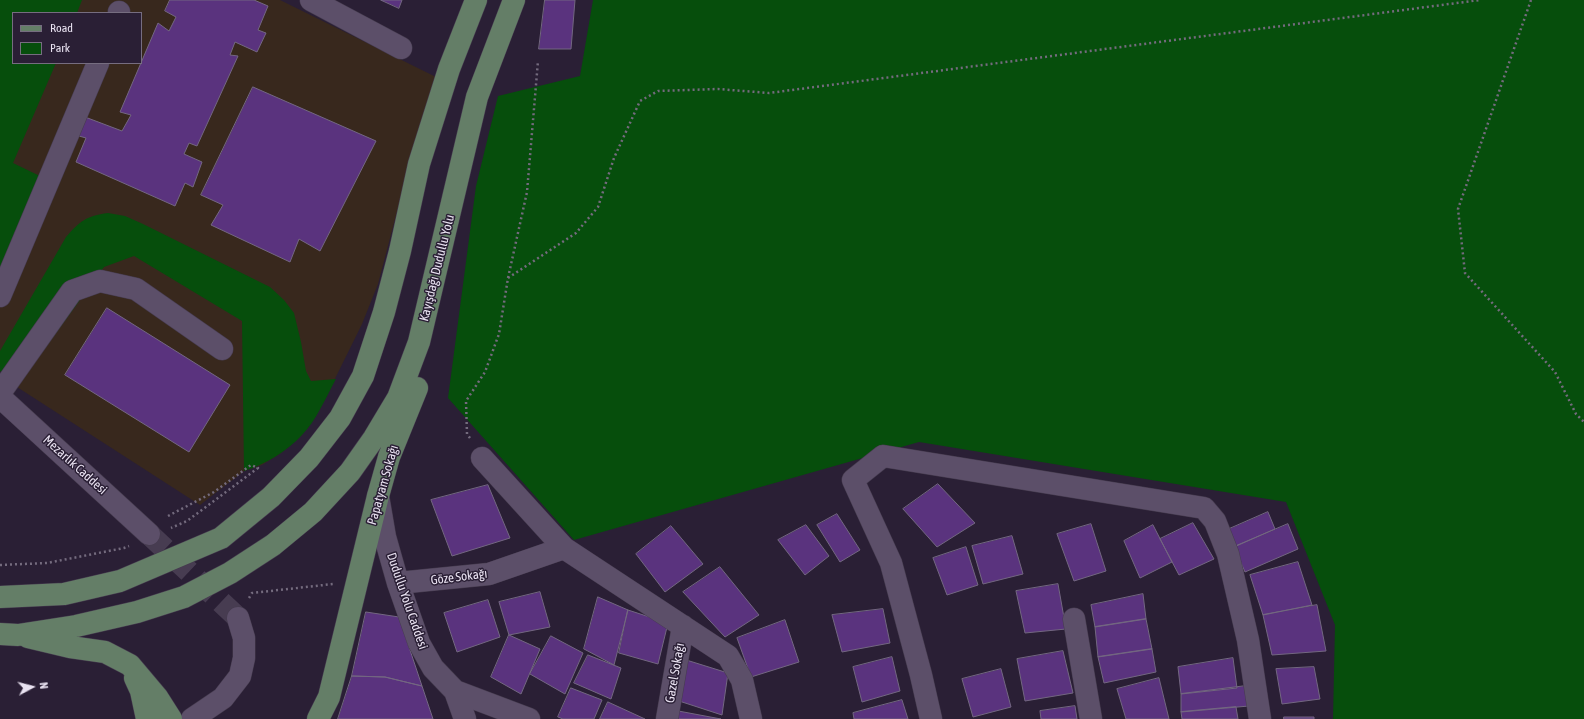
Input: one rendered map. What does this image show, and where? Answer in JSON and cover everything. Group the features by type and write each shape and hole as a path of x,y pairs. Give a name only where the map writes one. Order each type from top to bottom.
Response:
{"main road":[{"path":"0,597 64,594 120,581 163,564 221,538 271,497 309,458 340,418 363,376 384,312 398,259 419,164 449,69 476,0"},
{"name":"Kayışdağı Dudullu Yolu","path":"9,634 91,622 137,612 184,597 230,573 273,545 314,512 350,472 374,438 398,398 419,342 477,97 514,0"},
{"name":"Papatyam Sokağı","path":"318,719 329,697 378,496 389,457 427,364 440,310 442,250"},
{"path":"9,634 70,647 105,652 130,665 157,697 171,719"},
{"path":"130,665 141,691 147,719"}],"street":[{"path":"311,0 401,48"},
{"path":"0,296 98,64"},
{"path":"0,392 72,291 100,281 136,289 222,349"},
{"name":"Mezarlık Caddesi","path":"0,397 149,534"},
{"path":"931,719 921,675 891,563 853,480 883,456 1204,508 1215,521 1228,554 1248,640 1260,719"},
{"path":"482,458 564,548 728,656 742,680 751,719"},
{"name":"Dudullu Yolu Caddesi","path":"378,496 385,536 398,583 419,644 433,668 455,691 465,719"},
{"name":"Göze Sokağı","path":"398,583 489,574 564,548"},
{"path":"192,719 224,698 240,676 244,658 244,638 238,618"},
{"path":"1074,619 1091,719"},
{"name":"Gazel Sokağı","path":"667,719 683,626"},
{"path":"455,691 529,719"}],"path":[{"path":"508,278 576,233 598,207 614,158 640,101 658,91 718,90 769,94 1480,0"},
{"path":"1531,0 1458,209 1464,266 1465,273 1555,372 1576,414 1584,422"},
{"path":"482,458 467,434 466,401 485,372 499,334 508,278 527,192 538,61"},
{"path":"168,516 214,492 251,465"},
{"path":"249,600 252,594 357,582"}],"shaded area":[{"path":"0,0 280,0 436,77 411,158 378,284 362,324 321,407 302,435 281,453 262,465 244,471 200,505 17,387 0,371"}],"green space":[{"path":"0,0 82,0 77,12 12,12 12,64 56,64 13,163 46,179 0,290"},
{"path":"593,0 1584,0 1584,719 1333,719 1335,625 1286,502 919,442 574,540 448,398 476,186 498,96 580,76"},
{"path":"108,213 125,216 143,224 270,287 284,300 294,313 306,371 311,381 336,379 312,423 296,441 282,452 260,465 244,471 242,321 134,256 104,267 17,387 0,371 0,351 66,237 84,220"}],"building":[{"path":"170,0 254,0 268,6 258,30 266,33 257,52 235,42 230,55 238,56 197,146 189,143 184,154 202,162 193,187 185,183 175,206 76,162 86,138 79,136 85,117 122,131 131,115 120,112 140,64 142,64 142,60 158,23 169,31 176,17 165,11"},
{"path":"381,0 402,0 399,8"},
{"path":"545,0 575,0 571,49 539,49"},
{"path":"253,87 376,141 320,251 299,239 290,262 211,225 223,205 201,195"},
{"path":"107,308 230,385 189,452 65,375"},
{"path":"938,484 975,523 937,547 903,509"},
{"path":"488,485 510,538 452,556 431,500"},
{"path":"1268,512 1275,529 1234,547 1227,530"},
{"path":"837,514 860,550 840,562 817,525"},
{"path":"1193,523 1214,559 1179,575 1160,539"},
{"path":"1091,524 1106,571 1074,581 1057,534"},
{"path":"1288,524 1298,549 1245,572 1234,547"},
{"path":"806,525 829,556 805,575 778,540"},
{"path":"1153,525 1172,562 1140,578 1124,541"},
{"path":"671,526 703,564 665,592 636,554"},
{"path":"1012,536 1023,574 983,584 972,546"},
{"path":"966,547 978,585 947,595 933,558"},
{"path":"1298,562 1312,605 1263,615 1250,575"},
{"path":"720,567 759,615 725,637 683,592"},
{"path":"1058,584 1066,629 1025,633 1016,591"},
{"path":"540,592 550,627 509,635 499,602"},
{"path":"1143,594 1146,619 1095,627 1091,605"},
{"path":"598,597 628,610 614,665 584,649"},
{"path":"488,600 500,637 457,652 444,613"},
{"path":"1317,605 1326,651 1272,655 1263,615"},
{"path":"883,609 890,643 842,652 832,615"},
{"path":"628,610 668,623 658,664 619,653"},
{"path":"366,612 399,617 422,686 385,677 352,676"},
{"path":"1146,619 1152,649 1098,657 1095,627"},
{"path":"785,620 799,662 751,677 737,638"},
{"path":"509,635 540,649 521,694 491,677"},
{"path":"551,636 583,653 565,694 530,674"},
{"path":"1152,649 1156,672 1104,683 1098,657"},
{"path":"1063,651 1073,693 1025,701 1017,659"},
{"path":"588,655 621,668 611,699 574,683"},
{"path":"892,657 900,691 862,702 853,667"},
{"path":"1233,658 1237,688 1181,694 1178,667"},
{"path":"683,659 728,673 722,715 676,700"},
{"path":"1314,667 1320,699 1282,704 1276,669"},
{"path":"1001,669 1011,707 973,717 962,679"},
{"path":"352,676 385,677 422,686 433,719 338,719"},
{"path":"1159,678 1169,719 1126,719 1117,689"},
{"path":"1246,686 1249,706 1181,712 1181,694"},
{"path":"571,688 602,700 594,719 563,719 558,717"},
{"path":"902,700 908,719 854,719 853,713"},
{"path":"608,702 645,719 600,719"},
{"path":"1075,706 1077,719 1041,719 1040,711"},
{"path":"1236,707 1238,719 1182,719 1181,712"},
{"path":"673,710 721,719 672,719"},
{"path":"1284,717 1314,717 1314,719 1284,719"}],"tunnel":[{"path":"149,534 238,618"}]}
